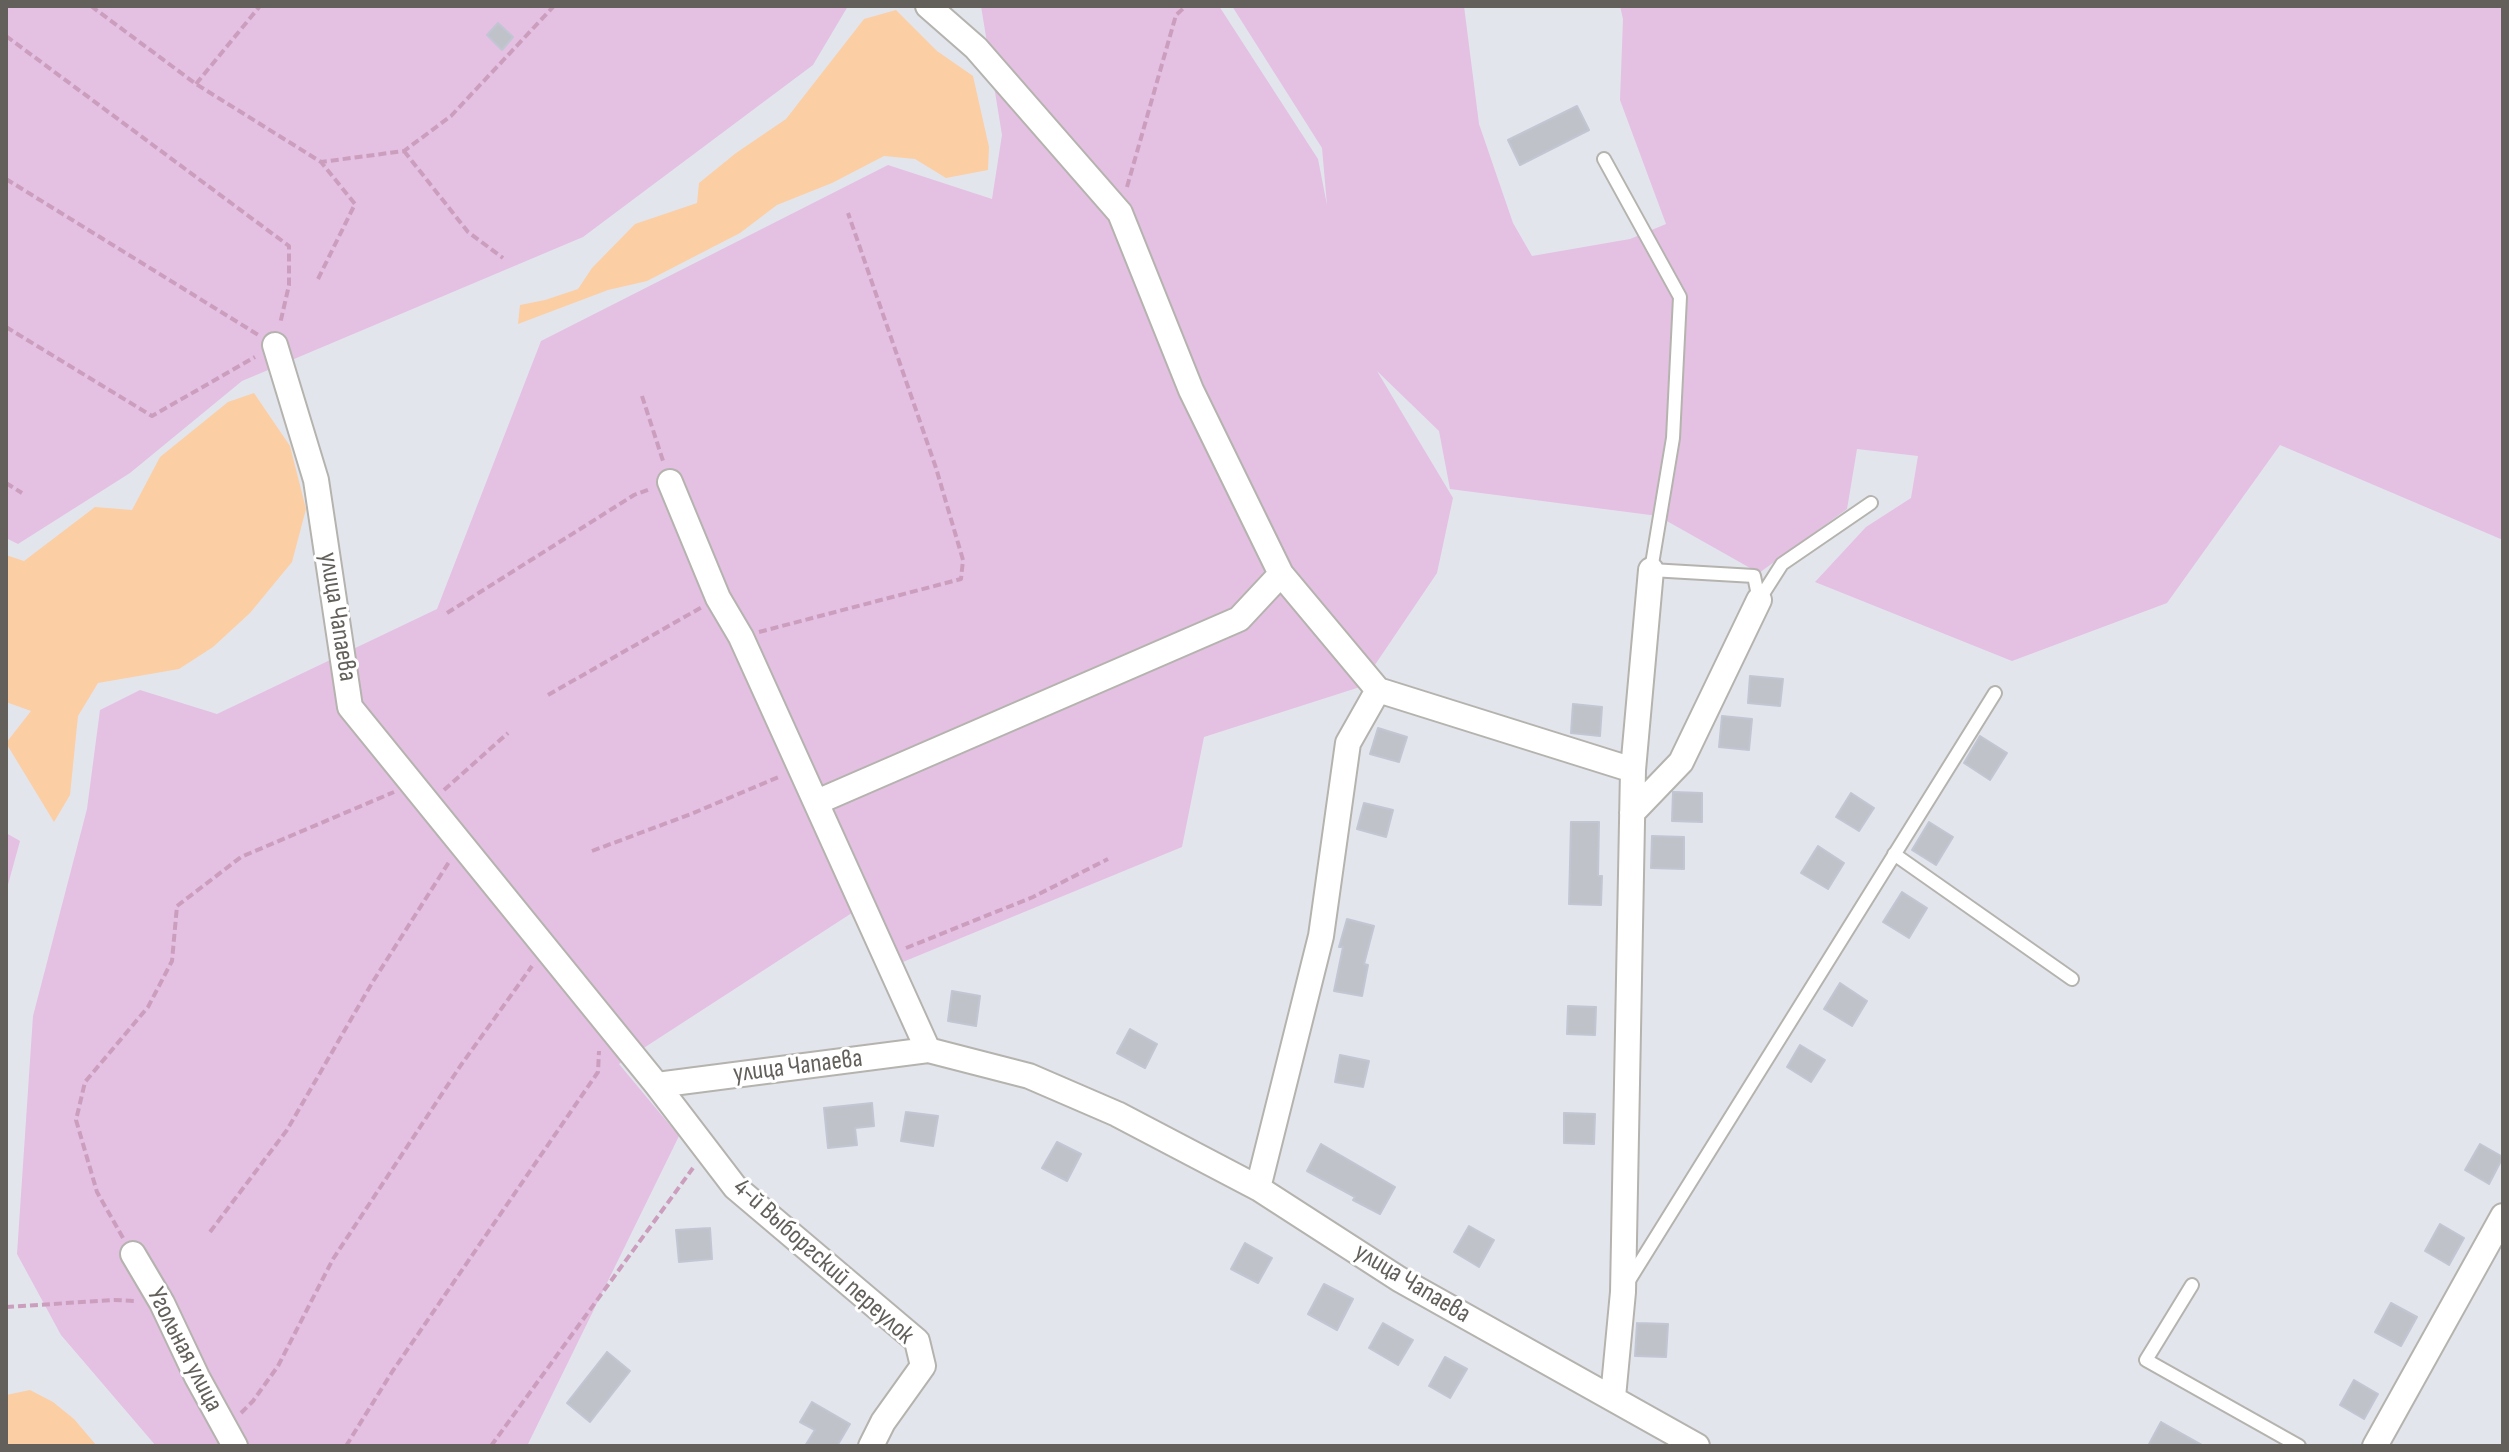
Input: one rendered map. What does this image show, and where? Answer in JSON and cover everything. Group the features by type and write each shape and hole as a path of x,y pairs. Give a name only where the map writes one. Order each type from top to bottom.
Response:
{"street":[{"path":"928,6 976,48 1120,213 1191,390 1281,574 1378,690 1633,770"},
{"name":"улица Чапаева","path":"275,345 316,480 350,707 657,1085 928,1050 1029,1076 1117,1114 1258,1188 1399,1279 1697,1446"},
{"path":"670,482 718,598 741,637 928,1050"},
{"path":"1613,1397 1623,1292 1633,770 1651,570"},
{"path":"817,802 1239,619 1281,574"},
{"path":"1632,813 1681,762 1759,600"},
{"path":"1258,1188 1321,936 1348,743 1378,690"},
{"name":"4-й Выборгский переулок","path":"657,1085 735,1187 917,1341 923,1366 883,1422 871,1446"},
{"path":"2375,1446 2503,1216"},
{"name":"Угольная улица","path":"133,1254 162,1303 230,1438"}],"lane":[{"path":"1604,159 1680,297 1673,438 1651,570 1754,576 1759,600"},
{"path":"1759,600 1782,564 1871,503"},
{"path":"1623,1292 1995,693"},
{"path":"1894,854 2072,979"},
{"path":"2192,1285 2146,1360 2299,1446"}],"path":[{"path":"91,6 196,84 321,162 355,204 318,279"},
{"path":"196,84 260,6"},
{"path":"321,162 404,151 451,116 554,6"},
{"path":"1120,213 1176,15 1186,6"},
{"path":"6,36 289,246 289,285 275,345 152,416 6,327"},
{"path":"404,151 468,232 503,258"},
{"path":"6,179 275,345"},
{"path":"741,637 961,579 963,560 936,468 848,213"},
{"path":"447,613 634,495 670,482 642,396"},
{"path":"6,483 22,493"},
{"path":"548,695 718,598"},
{"path":"133,1254 97,1192 76,1120 85,1082 148,1007 172,961 177,906 241,857 421,794 508,733"},
{"path":"592,851 691,814 801,767"},
{"path":"440,851 457,871"},
{"path":"886,956 1033,897 1108,859"},
{"path":"210,1232 287,1130 372,983 449,862"},
{"path":"230,1438 278,1366 333,1259 461,1065 534,964"},
{"path":"346,1446 392,1372 598,1072 600,1052 593,1042"},
{"path":"491,1446 706,1150"},
{"path":"6,1307 114,1300 162,1303"}],"shaded area":[{"path":"6,6 848,6 813,65 583,237 242,381 130,473 18,544 6,538"},
{"path":"981,6 1219,6 1318,159 1327,205 1322,148 1232,6 1464,6 1479,124 1513,223 1532,256 1630,239 1666,224 1620,100 1623,19 1620,6 2503,6 2503,540 2280,445 2167,603 2012,661 1815,582 1866,527 1911,498 1918,456 1857,449 1847,509 1759,573 1658,516 1450,489 1439,431 1377,371 1453,498 1437,573 1360,687 1204,737 1182,847 881,971 858,909 619,1064 679,1136 527,1446 156,1446 61,1335 17,1254 33,1016 87,809 100,710 140,690 217,714 437,609 541,341 888,165 992,199 1002,135"},
{"path":"896,10 937,51 973,76 989,147 988,170 946,178 915,159 884,156 832,183 777,205 740,233 647,281 608,290 518,324 520,305 578,289 592,268 635,224 697,203 699,183 786,119 864,19"},
{"path":"254,393 290,446 306,509 292,562 250,613 213,647 179,669 98,683 78,716 70,795 54,822 6,743 31,711 6,702 6,555 24,561 95,507 132,510 160,457 228,402"},
{"path":"6,833 20,841 6,892"},
{"path":"30,1390 53,1402 74,1419 97,1446 6,1446 6,1395"}],"building":[{"path":"498,23 513,37 502,50 487,35"},
{"path":"1577,106 1589,130 1520,165 1508,140"},
{"path":"1750,676 1783,679 1780,706 1748,703"},
{"path":"1573,704 1602,707 1600,736 1571,733"},
{"path":"1722,716 1752,719 1749,750 1719,747"},
{"path":"1378,728 1407,737 1399,762 1370,754"},
{"path":"1980,736 2007,753 1990,780 1964,763"},
{"path":"1673,792 1702,793 1702,822 1672,821"},
{"path":"1851,793 1874,808 1859,831 1836,817"},
{"path":"1364,803 1393,810 1386,837 1357,829"},
{"path":"1571,822 1599,822 1601,905 1569,904"},
{"path":"1929,822 1953,837 1936,865 1912,850"},
{"path":"1652,836 1684,837 1684,869 1651,868"},
{"path":"1818,846 1844,863 1828,889 1801,873"},
{"path":"1902,892 1927,908 1909,938 1883,922"},
{"path":"1347,919 1374,926 1364,964 1368,965 1362,996 1334,991 1343,947 1339,947"},
{"path":"1840,983 1867,1001 1852,1026 1824,1009"},
{"path":"952,991 980,996 976,1026 948,1021"},
{"path":"1568,1006 1596,1007 1595,1035 1567,1034"},
{"path":"1130,1029 1157,1044 1145,1068 1117,1053"},
{"path":"1800,1045 1825,1060 1811,1082 1787,1067"},
{"path":"1340,1055 1369,1061 1363,1087 1335,1082"},
{"path":"872,1103 874,1126 855,1128 857,1145 828,1148 824,1108"},
{"path":"906,1112 938,1116 933,1146 901,1141"},
{"path":"1564,1113 1595,1114 1594,1144 1564,1143"},
{"path":"1057,1142 1081,1154 1067,1181 1042,1168"},
{"path":"1321,1144 1395,1187 1380,1214 1307,1171"},
{"path":"2480,1144 2503,1157 2489,1184 2465,1170"},
{"path":"2440,1224 2464,1238 2449,1265 2425,1251"},
{"path":"1469,1226 1494,1240 1479,1267 1454,1252"},
{"path":"710,1228 712,1259 679,1262 676,1230"},
{"path":"1245,1243 1272,1258 1258,1283 1231,1269"},
{"path":"1324,1284 1353,1299 1337,1330 1308,1314"},
{"path":"2391,1303 2417,1317 2401,1346 2375,1332"},
{"path":"1383,1323 1413,1340 1398,1365 1369,1348"},
{"path":"1637,1323 1668,1324 1666,1357 1635,1356"},
{"path":"607,1352 630,1371 590,1422 567,1403"},
{"path":"1445,1357 1467,1369 1450,1398 1429,1386"},
{"path":"2354,1380 2378,1394 2364,1419 2340,1405"},
{"path":"812,1402 850,1424 837,1446 805,1446 815,1430 800,1422"},
{"path":"2161,1422 2204,1446 2148,1446"}]}
